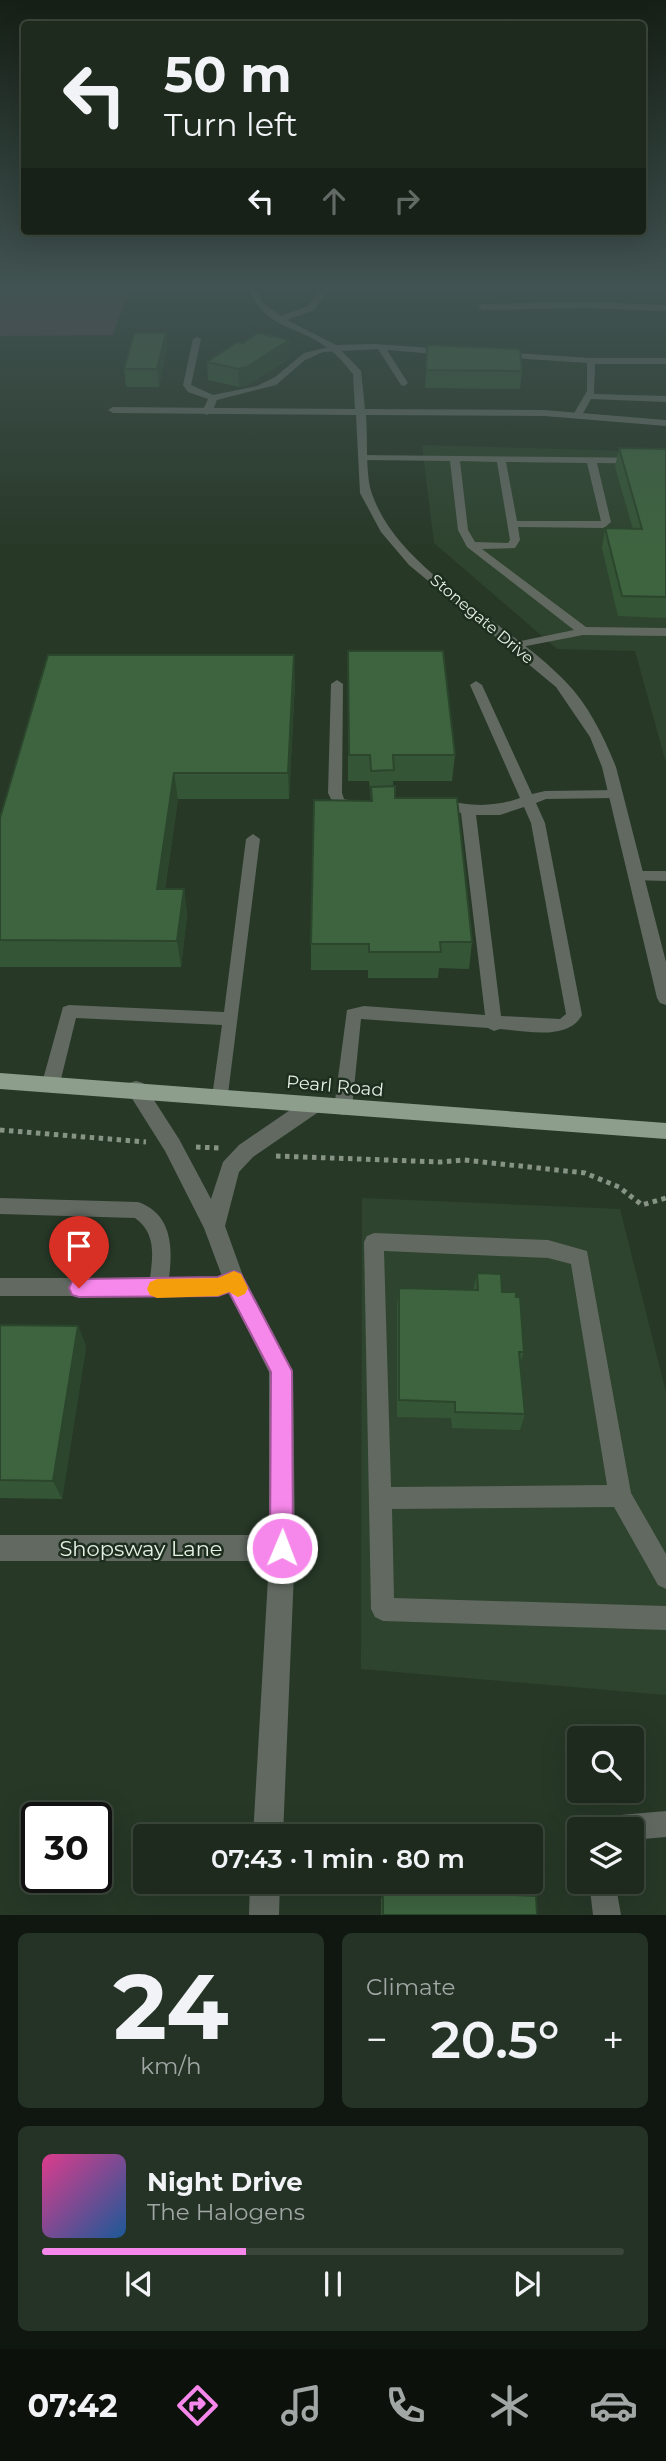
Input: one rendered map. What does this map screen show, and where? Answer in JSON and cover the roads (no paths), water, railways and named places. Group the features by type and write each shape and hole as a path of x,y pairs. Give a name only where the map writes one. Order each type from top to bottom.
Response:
{"main road":[{"name":"Pearl Road","path":"0,1081 136,1089 343,1108 666,1132"}],"street":[{"name":"Stonegate Drive","path":"358,374 362,457 366,493 373,512 391,538 413,562 561,684 597,737 616,794 666,999"},
{"path":"113,410 578,415 666,423"},
{"path":"136,1089 172,1145 214,1226 234,1280 281,1371 282,1548 269,1824"},
{"path":"214,1226 230,1168 246,1152 313,1105"},
{"name":"Shopsway Lane","path":"0,1548 282,1548"},
{"path":"264,1915 265,1894"}],"lane":[{"path":"189,374 187,385 191,390 213,398"},
{"path":"207,412 213,398 224,392 267,386 287,374"},
{"path":"398,374 404,383"},
{"path":"578,415 592,391 591,374"},
{"path":"589,396 666,399"},
{"path":"362,457 666,461"},
{"path":"455,458 463,530 471,545 583,631"},
{"path":"471,545 511,546 515,540 501,459"},
{"path":"512,524 600,526 606,522 591,460"},
{"path":"515,646 583,631 666,632"},
{"path":"337,684 335,793 339,802 346,806 374,805"},
{"path":"343,1108 353,1016 364,1012 454,1018 494,1025 561,1025 575,1014 538,823 476,684"},
{"path":"429,804 468,810 500,810 545,795 616,794"},
{"path":"468,810 494,1025"},
{"path":"220,1097 253,839"},
{"path":"636,876 666,876"},
{"path":"51,1083 69,1011 231,1019"},
{"path":"0,1206 138,1210 151,1217 163,1244 158,1289"},
{"path":"666,1577 620,1496 580,1257 548,1249 374,1242 383,1609 666,1618"},
{"path":"0,1287 158,1289 218,1287 234,1280"},
{"path":"380,1498 620,1496"},
{"path":"644,1826 666,1824"},
{"path":"604,1894 607,1915"}]}
